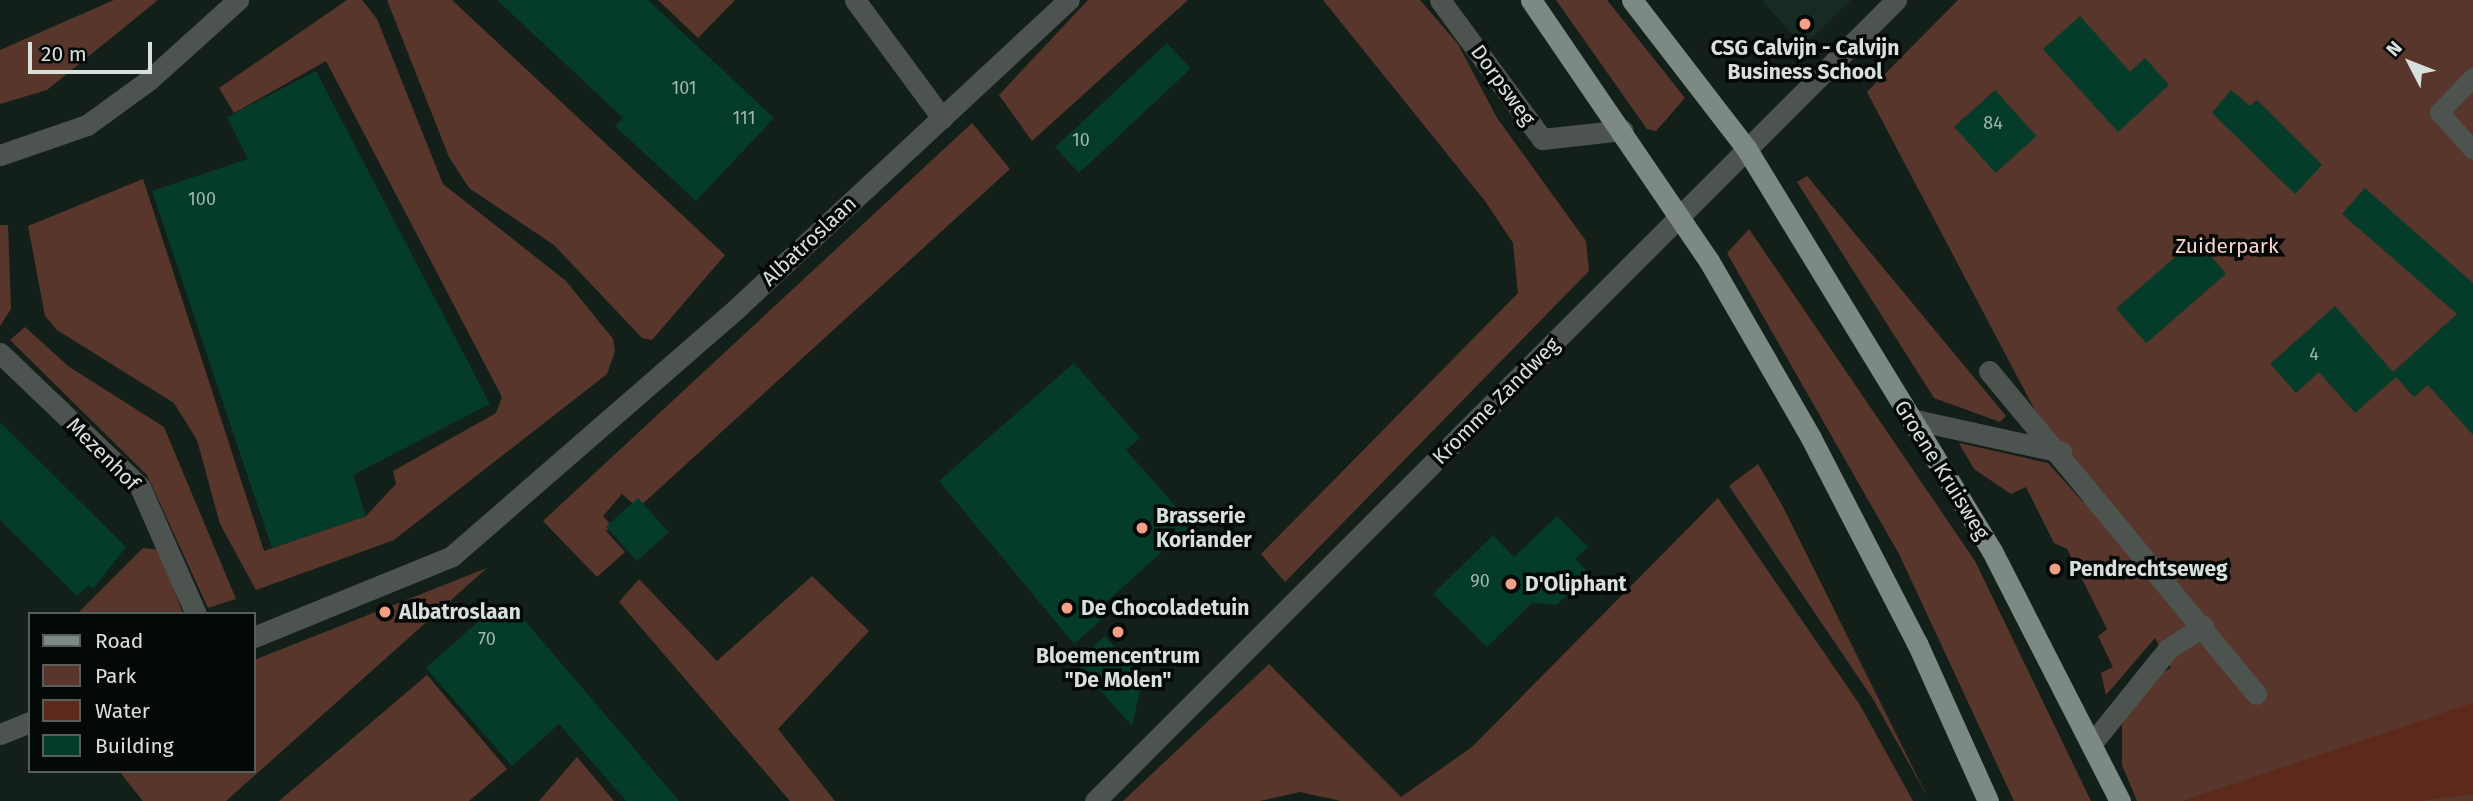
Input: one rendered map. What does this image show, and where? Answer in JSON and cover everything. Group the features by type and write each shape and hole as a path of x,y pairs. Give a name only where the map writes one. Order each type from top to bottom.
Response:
{"main road":[{"path":"1531,0 1623,130 1679,216 1866,538 1988,801"},
{"path":"1632,0 1746,148"},
{"name":"Groene Kruisweg","path":"1746,148 2019,596 2094,742 2119,797"}],"street":[{"path":"0,155 87,125 149,80 238,0"},
{"path":"855,0 942,118"},
{"name":"Albatroslaan","path":"256,636 452,556 942,118 1069,0"},
{"name":"Dorpsweg","path":"1440,0 1542,139 1623,130"},
{"name":"Kromme Zandweg","path":"1095,801 1896,0"},
{"name":"Mezenhof","path":"0,353 139,487 195,612"},
{"path":"1989,370 2060,452 2256,694"},
{"path":"1911,419 2060,452"},
{"path":"2094,742 2168,649 2203,626"},
{"path":"0,734 28,723"}],"lane":[{"path":"2473,77 2439,112 2473,149"}],"shaded area":[{"name":"CSG Calvijn - Calvijn Business School","path":"1762,0 1851,0 1803,47"}],"green space":[{"path":"114,0 158,0 47,90 0,104 0,50"},
{"path":"347,0 362,0 377,19 443,184 566,281 613,339 615,351 607,374 394,540 256,590 220,524 197,440 174,403 57,330 45,316 28,226 143,179 264,551 366,516 396,484 393,471 496,413 502,397 326,61 234,113 219,88"},
{"path":"387,0 452,0 725,255 652,340 642,338 554,245 469,188 449,157"},
{"path":"658,0 735,0 698,38"},
{"path":"1088,0 1188,0 1032,141 999,95"},
{"path":"1323,0 1420,0 1458,44 1497,118 1586,241 1589,271 1285,582 1261,554 1518,293 1513,243 1485,201"},
{"path":"1556,0 1607,0 1685,98 1656,131 1647,129"},
{"name":"Zuiderpark","path":"1958,0 2473,0 2473,801 2241,801 2233,785 2184,801 2137,801 2122,765 2122,721 2160,673 2171,668 2155,638 2106,695 2101,673 2113,667 2098,636 2107,629 2067,549 2054,543 2026,487 2011,494 1974,469 1959,443 2048,463 2084,503 1867,92"},
{"path":"972,123 1010,169 638,508 622,494 603,516 613,527 606,531 625,552 597,577 543,521"},
{"path":"1807,176 2006,416 2000,422 1934,398 1797,182"},
{"path":"0,225 8,225 11,309 0,326"},
{"path":"1749,229 1975,561 2091,801 2014,801 1899,554 1727,253"},
{"path":"25,327 68,366 164,427 236,599 208,608 147,475 10,340"},
{"path":"1758,464 1783,507 1928,798 1873,699 1729,486"},
{"path":"1718,498 1860,705 1913,801 1341,801 1300,792 1260,801 1123,801 1269,664 1401,797 1472,747"},
{"path":"143,548 160,550 182,612 79,612"},
{"path":"487,568 226,801 143,801 121,773 256,773 256,659"},
{"path":"812,576 869,631 778,729 835,801 790,801 619,602 639,579 717,661"},
{"path":"427,675 507,769 469,801 279,801"},
{"path":"577,757 614,801 539,801"}],"water":[{"path":"2473,703 2473,794 2421,801 2184,801"}],"building":[{"path":"497,0 648,0 774,118 696,201 615,126 623,118"},
{"path":"2080,16 2130,72 2145,58 2169,85 2118,132 2043,49"},
{"path":"1167,43 1191,69 1079,173 1055,147"},
{"path":"316,71 490,404 353,475 366,516 272,548 152,191 248,159 227,117"},
{"path":"1995,90 2036,136 1996,173 1954,127"},
{"path":"2231,90 2250,106 2257,100 2322,165 2295,194 2212,113"},
{"path":"2365,188 2473,283 2473,435 2428,385 2414,397 2396,377 2355,413 2319,372 2296,393 2270,364 2335,306 2393,372 2457,314 2342,214"},
{"path":"2196,239 2226,274 2146,343 2116,309"},
{"path":"1074,363 1140,438 1126,450 1192,525 1095,612 1102,619 1074,644 939,481"},
{"path":"0,422 126,547 93,589 89,585 77,596 0,520"},
{"path":"638,498 669,532 637,561 606,527"},
{"name":"D'Oliphant","path":"1557,516 1588,547 1575,559 1589,573 1557,605 1532,603 1487,647 1433,594 1493,535 1514,557"},
{"path":"496,606 511,623 520,615 679,801 626,801 559,724 512,766 426,668"},
{"path":"1105,636 1148,684 1140,691 1132,726 1075,662"}],"place":[{"name":"CSG Calvijn - Calvijn Business School","path":"1805,24"},
{"name":"Brasserie Koriander","path":"1142,528"},
{"name":"Pendrechtseweg","path":"2055,569"},
{"name":"D'Oliphant","path":"1511,584"},
{"name":"De Chocoladetuin","path":"1067,608"},
{"name":"Albatroslaan","path":"385,612"},
{"name":"Bloemencentrum \"De Molen\"","path":"1118,632"}]}
